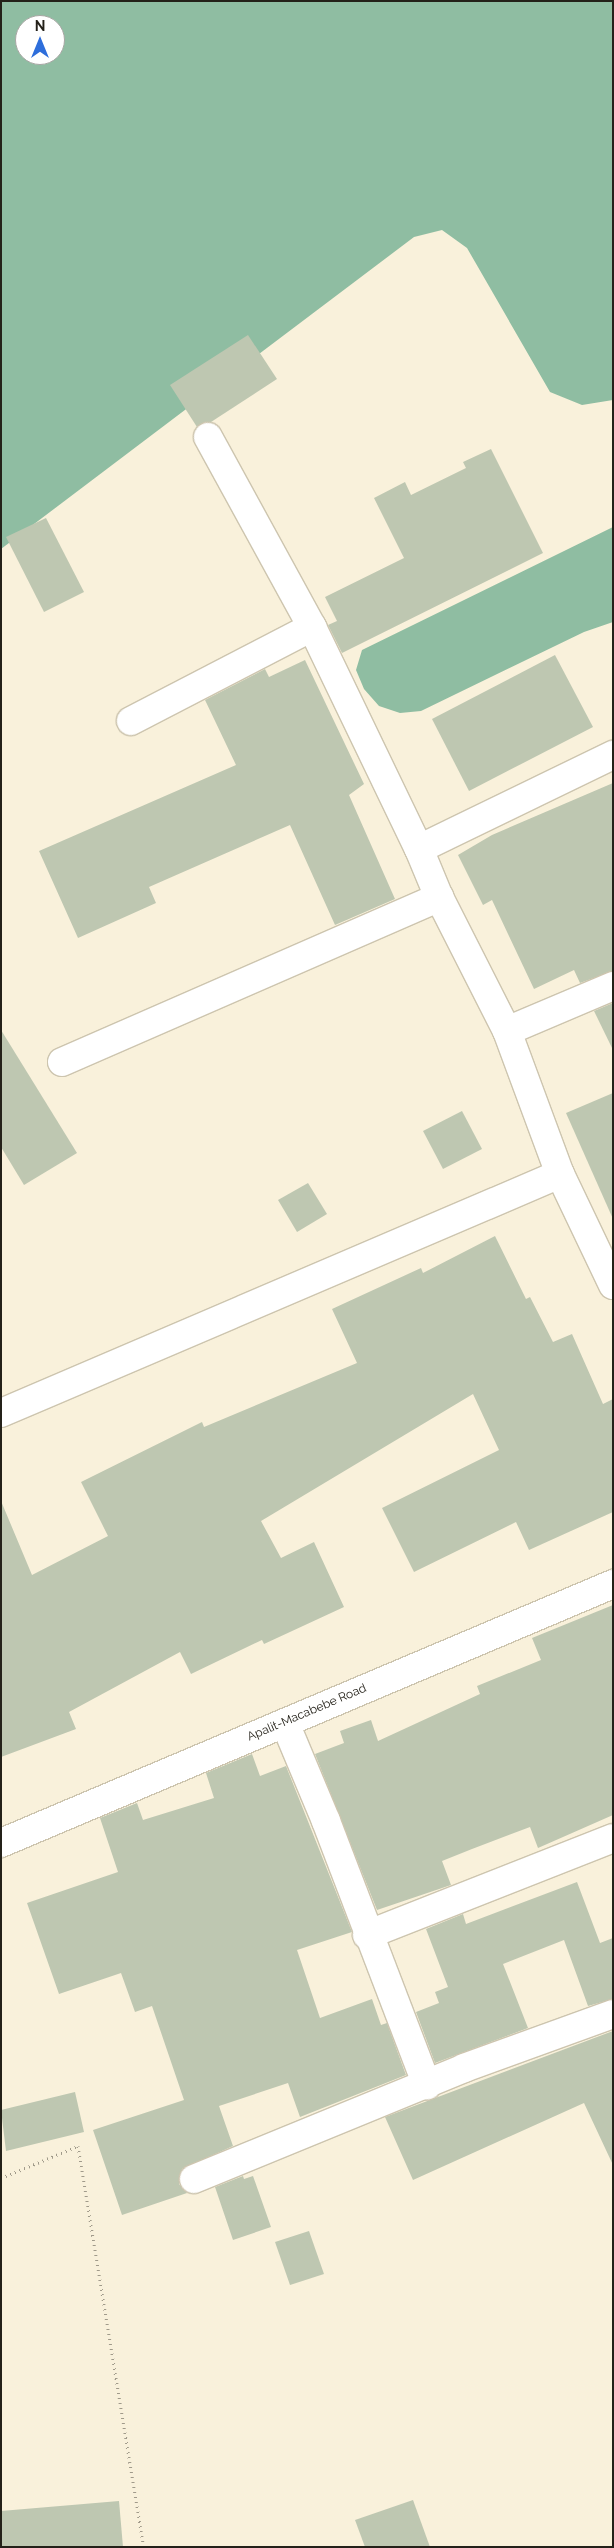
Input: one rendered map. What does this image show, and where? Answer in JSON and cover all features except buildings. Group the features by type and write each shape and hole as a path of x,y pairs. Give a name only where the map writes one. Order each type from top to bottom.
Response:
{"street":[{"path":"208,437 312,627 419,848 439,897 507,1031 560,1174 613,1284"},
{"path":"131,721 312,627"},
{"path":"419,848 613,755"},
{"path":"62,1062 439,897"},
{"path":"507,1031 613,986"},
{"path":"1,1413 560,1174"},
{"name":"Apalit-Macabebe Road","path":"1,1843 613,1584"},
{"path":"285,1722 326,1821 368,1935 427,2085"},
{"path":"368,1935 613,1838"},
{"path":"194,2178 427,2085 464,2068 613,2014"}],"path":[{"path":"1,2178 78,2146 144,2547"}],"shaded area":[{"path":"1,1 613,1 613,400 582,405 550,392 467,248 442,230 414,237 1,549"},
{"path":"613,527 613,622 584,632 421,711 400,713 379,706 364,689 356,670 362,650"}]}
